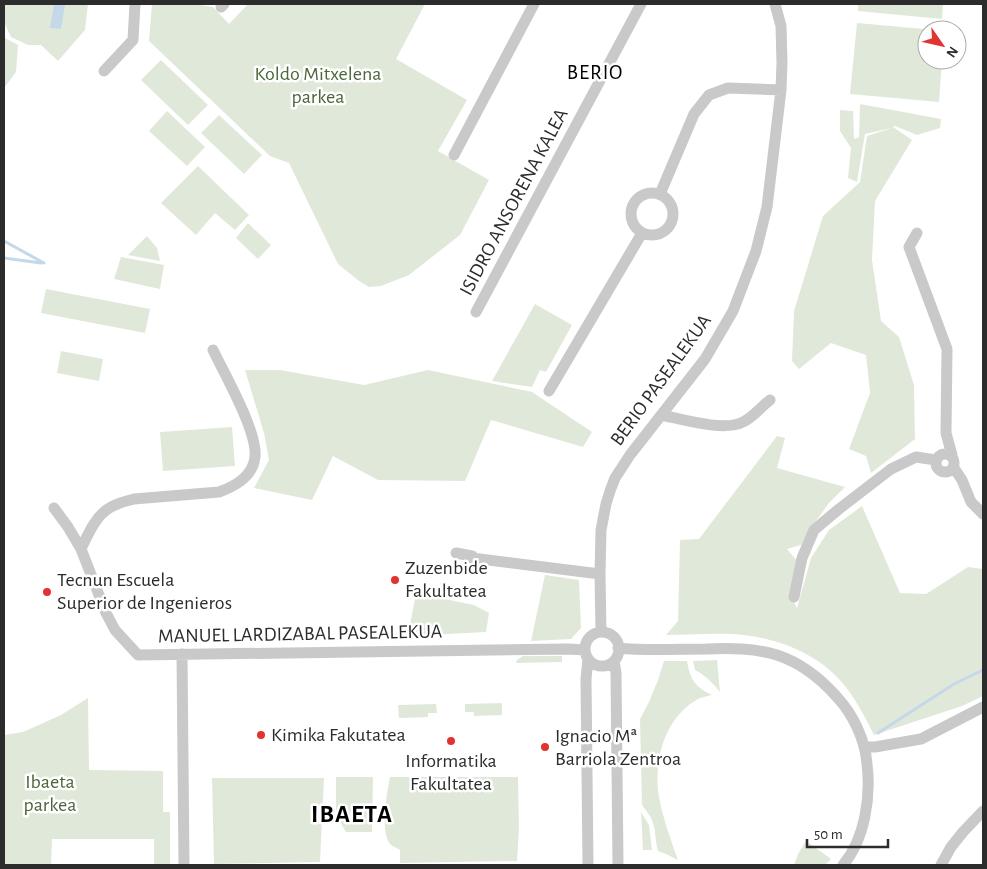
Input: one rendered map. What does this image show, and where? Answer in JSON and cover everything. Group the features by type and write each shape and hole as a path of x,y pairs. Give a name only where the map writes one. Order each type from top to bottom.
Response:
{"street":[{"path":"104,71 133,40 135,4"},
{"name":"ISIDRO ANSORENA KALEA","path":"476,312 641,4"},
{"name":"BERIO PASEALEKUA","path":"602,632 601,530 610,491 630,455 705,359 733,311 756,251 767,207 781,90 781,26 776,4"},
{"path":"454,155 529,6"},
{"path":"660,194 694,114 709,95 728,88 781,90"},
{"path":"653,192 660,194 671,203 674,211 673,219 666,231 649,236 634,227 630,212 632,205 642,195 653,192"},
{"path":"549,391 642,233"},
{"path":"917,233 909,246 947,349 946,433 955,462 954,468 962,480 971,502 983,514"},
{"path":"81,549 102,514 110,507 121,502 134,499 219,492 229,489 247,476 255,457 255,447 246,420 213,350"},
{"path":"661,415 715,426 727,426 742,422 770,400"},
{"path":"952,455 943,453 940,455 936,460 936,466 941,471 948,472 954,468"},
{"path":"794,597 802,558 814,530 838,509 891,469 916,457 936,460"},
{"name":"MANUEL LARDIZABAL PASEALEKUA","path":"54,508 81,549 106,613 115,630 138,655 568,649 587,655"},
{"path":"456,553 472,556 472,558 600,574"},
{"path":"587,655 592,663 601,666 610,664 617,655 618,648 615,639 602,632 591,636 586,642 588,865"},
{"path":"618,648 634,650 747,649 779,656 795,663 812,673 827,686 842,702 860,733 867,761 869,780 866,814 854,847 843,865"},
{"path":"182,654 184,865"},
{"path":"614,661 616,673 618,865"},
{"path":"864,747 875,747 921,739 983,707"},
{"path":"941,865 951,847 983,811"},
{"path":"948,865 951,847"}],"green space":[{"path":"4,4 88,4 85,30 58,61 41,45 28,45 11,37 4,22"},
{"name":"Koldo Mitxelena parkea","path":"152,4 193,4 213,7 229,24 248,4 425,4 396,59 467,100 438,151 489,180 460,235 409,275 381,286 369,287 359,281 338,264 289,163 270,156 149,41"},
{"path":"858,4 943,4 942,19 858,11"},
{"path":"857,23 917,28 917,70 941,70 939,102 850,94"},
{"path":"4,35 5,38 18,45 16,72 4,88"},
{"path":"161,60 208,105 188,125 141,80"},
{"path":"860,104 941,119 940,128 917,135 895,126 893,127 912,140 875,201 872,260 881,321 899,337 914,385 915,439 871,473 866,456 849,449 870,393 866,355 831,343 799,369 792,361 794,311 823,216 860,182 867,136 892,128 865,134 857,182 848,178 851,148 840,131 840,110 853,111 854,139 859,137"},
{"path":"167,111 205,147 187,166 149,131"},
{"path":"219,115 262,155 244,174 201,133"},
{"path":"198,166 249,215 235,230 215,213 196,235 161,203"},
{"path":"248,223 271,245 258,259 236,238"},
{"path":"147,236 157,248 160,261 128,255"},
{"path":"121,257 164,265 160,289 114,279"},
{"path":"46,289 150,309 145,333 41,313"},
{"path":"535,304 572,325 546,372 540,370 532,387 492,381"},
{"path":"61,351 103,359 99,381 57,373"},
{"path":"245,370 280,370 364,385 428,370 532,392 592,432 583,447 491,420 465,481 378,480 333,456 312,500 254,488 269,460 264,433"},
{"path":"232,427 235,466 163,471 160,432"},
{"path":"777,436 785,438 777,468 845,487 829,503 801,545 787,549 798,562 790,595 797,608 811,558 829,530 862,506 900,593 926,594 968,567 983,569 983,696 962,706 874,735 853,698 834,674 822,664 794,648 778,642 747,635 666,635 678,621 680,540 699,539"},
{"path":"545,575 579,580 581,628 571,639 531,641"},
{"path":"416,593 474,605 489,613 486,632 408,636"},
{"path":"523,656 562,656 562,662 516,663"},
{"path":"717,660 720,692 709,680 695,670 693,661"},
{"path":"664,661 687,661 694,682 701,689 712,695 698,699 686,707 677,717 669,729 660,756 658,770 659,797 678,860 658,851 653,823 642,805 640,719 649,702"},
{"name":"Ibaeta parkea","path":"88,698 89,770 163,771 163,812 170,812 170,865 154,865 154,839 52,839 51,865 4,865 4,735 23,732 61,715"},
{"path":"502,703 502,715 474,716 474,712 465,712 465,704"},
{"path":"436,704 437,713 428,713 428,717 399,718 398,705"},
{"path":"336,777 373,777 372,832 346,832 336,815"},
{"path":"390,777 518,777 519,829 517,861 400,863 400,850 390,844 385,831 385,812"},
{"path":"212,778 324,778 320,862 214,864"},
{"path":"641,812 649,825 652,850 643,850"},
{"path":"806,841 831,859 825,865 794,865"}],"water":[{"path":"54,4 65,5 61,29 50,28"}],"waterway":[{"path":"4,241 44,263"},
{"path":"4,258 41,263"},
{"path":"878,733 954,684 983,670"}],"place":[{"name":"Zuzenbide Fakultatea","path":"395,580"},
{"name":"Tecnun Escuela Superior de Ingenieros","path":"47,592"},
{"name":"Kimika Fakutatea","path":"261,735"},
{"name":"Informatika Fakultatea","path":"451,741"},
{"name":"Ignacio Mª Barriola Zentroa","path":"545,747"}],"district":[{"name":"BERIO","path":"595,72"},
{"name":"IBAETA","path":"352,814"}]}
